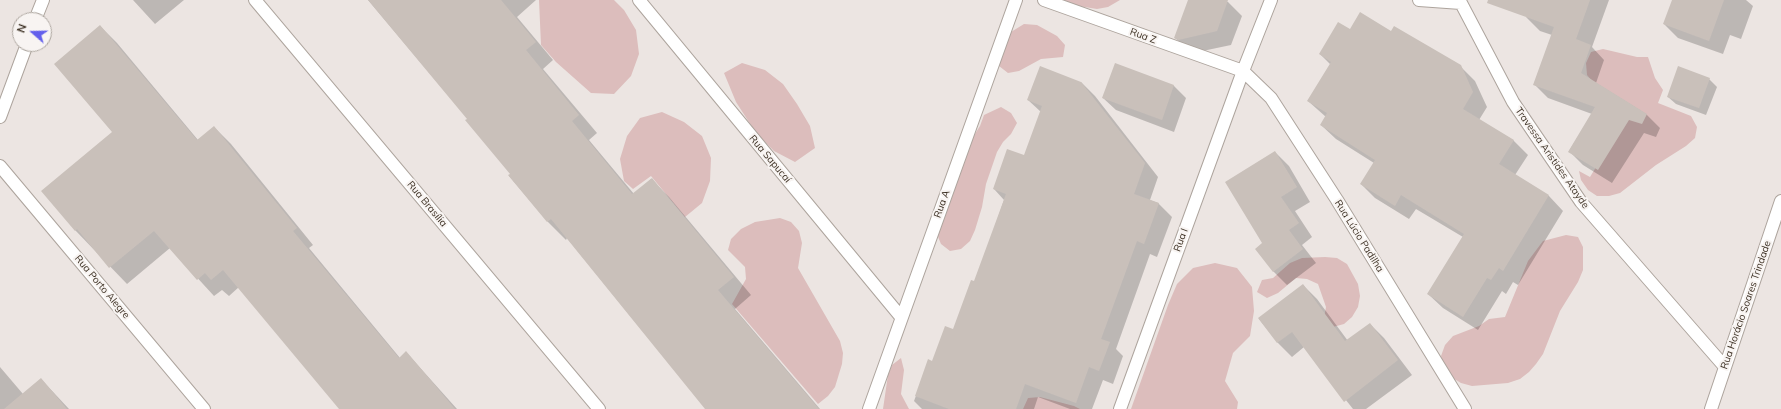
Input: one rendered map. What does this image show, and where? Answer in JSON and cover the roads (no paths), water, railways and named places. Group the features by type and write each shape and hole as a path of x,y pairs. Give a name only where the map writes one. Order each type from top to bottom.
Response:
{"street":[{"path":"38,12 42,0"},
{"name":"Rua Brasília","path":"255,0 599,409"},
{"name":"Rua Sapucaí","path":"639,0 901,317"},
{"name":"Rua A","path":"869,409 1016,0"},
{"name":"Rua Z","path":"1044,0 1243,71"},
{"name":"Rua I","path":"1120,409 1243,71 1271,0"},
{"name":"Travessa Aristides Atayde","path":"1419,0 1462,1 1513,102 1581,202 1725,367"},
{"path":"0,117 24,52"},
{"name":"Rua Lúcio Padilha","path":"1243,71 1271,98 1337,200 1465,409"},
{"name":"Rua Porto Alegre","path":"0,166 204,409"},
{"name":"Rua Horácio Soares Trindade","path":"1711,409 1781,201"}]}
